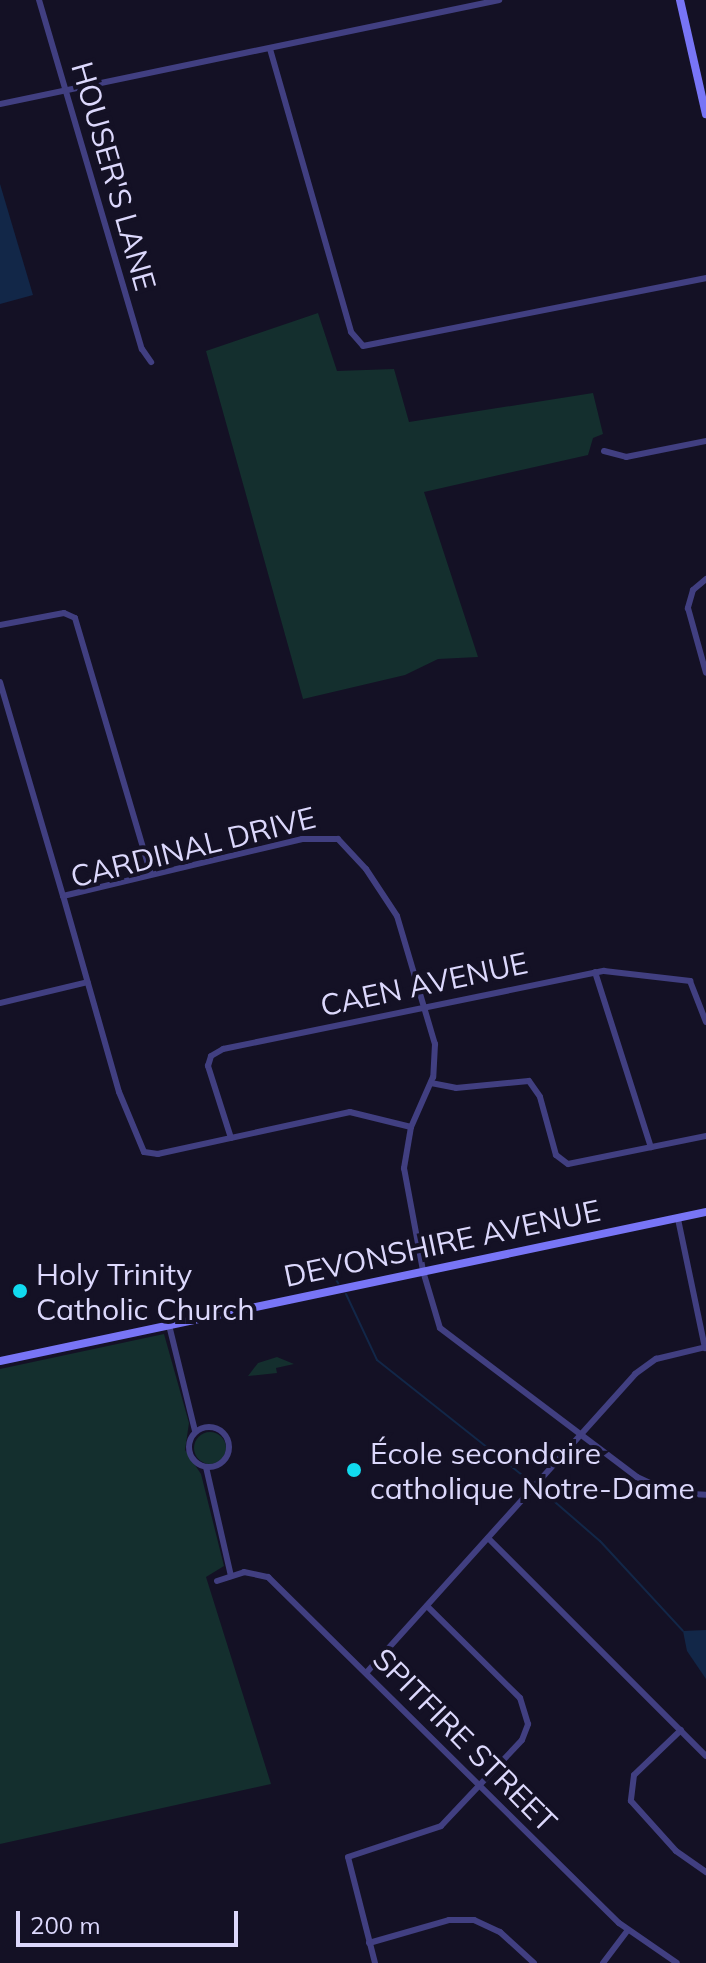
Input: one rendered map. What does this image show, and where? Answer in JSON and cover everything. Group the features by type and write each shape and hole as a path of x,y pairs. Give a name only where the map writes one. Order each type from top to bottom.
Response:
{"main road":[{"path":"680,0 706,114"},
{"name":"DEVONSHIRE AVENUE","path":"0,1361 706,1212"}],"street":[{"name":"HOUSER'S LANE","path":"39,0 142,349 151,362"},
{"path":"0,104 499,0"},
{"path":"270,49 351,332 363,346 706,278"},
{"path":"604,451 626,457 706,441"},
{"path":"706,579 693,590 688,608 706,673"},
{"path":"0,625 64,613 75,618 151,874"},
{"path":"0,682 63,896"},
{"name":"CARDINAL DRIVE","path":"231,1138 158,1154 139,1147 63,896 302,839 338,839 366,869 397,916 426,1006 436,1054 431,1083 411,1127 404,1182 437,1320 448,1338 651,1485 706,1495"},
{"path":"595,972 651,1147"},
{"name":"CAEN AVENUE","path":"231,1138 209,1068 214,1053 595,972 690,981 706,1022"},
{"path":"0,1003 88,982"},
{"path":"431,1083 456,1088 529,1081 540,1097 556,1155 564,1163 706,1136"},
{"path":"231,1138 355,1112 411,1127"},
{"path":"367,1672 646,1364 706,1348 678,1219"},
{"path":"169,1325 195,1431 191,1455 206,1467 231,1576"},
{"path":"195,1431 214,1427 229,1441 224,1461 206,1467"},
{"path":"488,1538 706,1756"},
{"name":"SPITFIRE STREET","path":"217,1581 249,1572 268,1577 628,1930 677,1963"},
{"path":"375,1963 348,1857 435,1829 525,1735 528,1713 520,1698 427,1606"},
{"path":"681,1730 634,1775 631,1801 673,1848 706,1872"},
{"path":"369,1943 449,1920 474,1920 500,1932 534,1963"},
{"path":"603,1963 628,1930"}],"green space":[{"path":"318,313 337,371 394,369 409,422 593,393 603,434 593,438 588,455 424,492 478,657 438,659 405,675 303,699 206,351"},
{"path":"164,1334 189,1423 185,1450 201,1474 224,1566 206,1577 271,1784 0,1844 0,1369"},
{"path":"277,1357 294,1364 276,1368 277,1373 248,1376 258,1363"},
{"path":"210,1432 221,1437 226,1448 221,1459 210,1464 199,1459 194,1448 199,1437"}],"water":[{"path":"0,184 33,295 0,304"},
{"path":"706,1630 706,1679 687,1651 683,1631"}],"waterway":[{"path":"329,1269 338,1283"},
{"path":"346,1294 377,1360 522,1475"},
{"path":"548,1496 600,1541 683,1631"}],"place":[{"name":"Holy Trinity Catholic Church","path":"20,1291"},
{"name":"École secondaire catholique Notre-Dame","path":"354,1470"}]}
